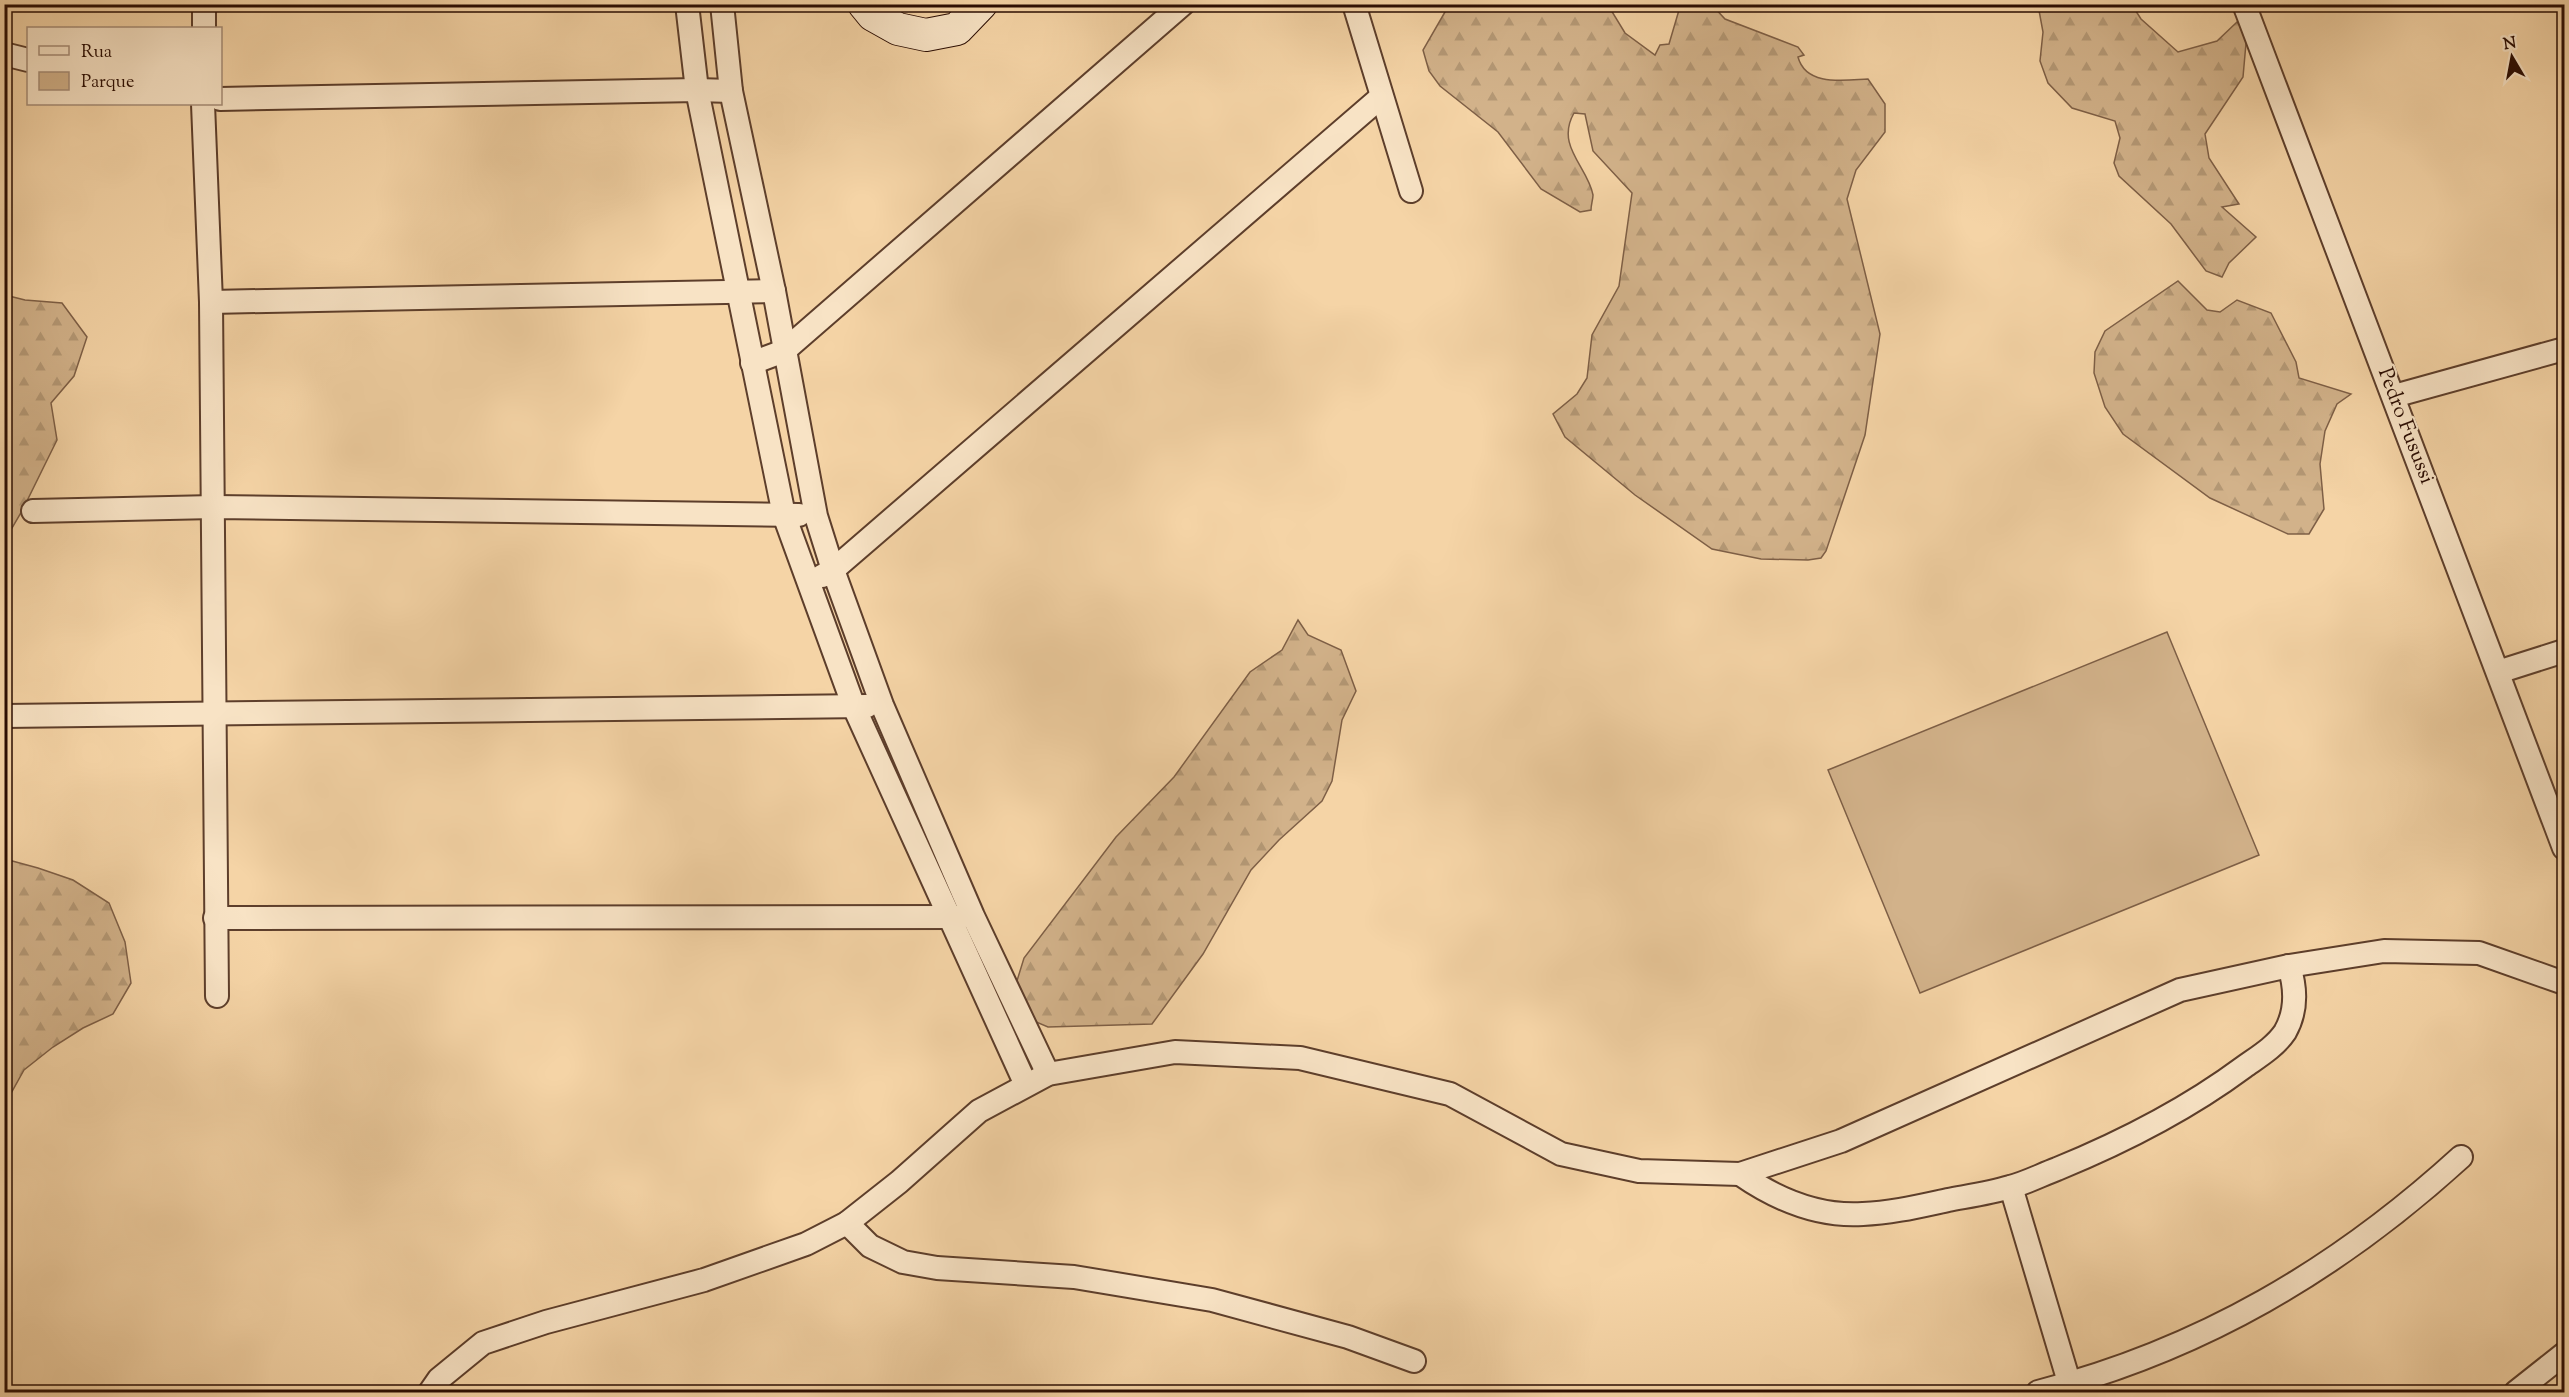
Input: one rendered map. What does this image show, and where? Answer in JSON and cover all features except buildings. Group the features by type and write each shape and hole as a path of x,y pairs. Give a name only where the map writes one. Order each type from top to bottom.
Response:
{"street":[{"path":"204,4 204,27"},
{"path":"687,4 697,90 784,515 855,707 1026,1085"},
{"path":"722,4 731,91 774,291 816,516 882,705 973,916 1048,1074"},
{"path":"864,4 873,15 898,29 926,35 957,30 981,4"},
{"path":"752,363 784,351 1183,4"},
{"path":"1354,4 1410,191"},
{"name":"Pedro Fusussi","path":"2244,4 2565,848"},
{"path":"4,54 27,60"},
{"path":"222,99 731,91"},
{"path":"809,583 833,570 1381,97"},
{"path":"203,105 211,302 217,996"},
{"path":"211,302 774,291"},
{"path":"2394,396 2565,349"},
{"path":"33,511 214,507 816,516"},
{"path":"2498,672 2565,651"},
{"path":"4,716 882,705"},
{"path":"215,918 949,919 973,916"},
{"path":"430,1392 439,1379 483,1343 546,1322 704,1280 806,1244 847,1223 899,1182 979,1111 1048,1074 1175,1052 1300,1058 1450,1094 1561,1154 1639,1171 1740,1173 1841,1141 2180,990 2289,966 2384,951 2479,952 2565,983"},
{"path":"1740,1173 1784,1200 1842,1214 1863,1214 1910,1208 2011,1187 2139,1132 2201,1096 2269,1049 2285,1031 2294,1008 2294,980 2289,966"},
{"path":"2038,1392 2070,1388 2176,1346 2279,1294 2374,1232 2419,1196 2461,1157"},
{"path":"2011,1187 2070,1388"},
{"path":"847,1223 870,1246 903,1262 938,1268 1006,1270 1074,1277 1201,1298 1292,1320 1414,1361"},
{"path":"2516,1392 2565,1354"}],"green space":[{"path":"1444,5 1608,5 1625,33 1655,55 1660,45 1669,44 1679,10 1690,5 1712,5 1725,19 1798,47 1804,55 1798,57 1802,67 1809,73 1827,80 1868,79 1885,104 1885,132 1856,170 1847,199 1880,334 1865,435 1826,551 1821,558 1761,559 1712,549 1635,495 1565,437 1553,414 1577,394 1587,378 1592,335 1619,286 1632,193 1593,151 1585,114 1574,113 1569,125 1568,136 1574,156 1590,185 1593,195 1591,210 1580,212 1541,189 1498,132 1440,86 1429,71 1423,50 1445,12"},
{"path":"2038,5 2132,5 2141,19 2178,52 2217,41 2237,22 2247,32 2243,77 2205,134 2209,158 2239,204 2222,207 2256,237 2229,263 2222,277 2206,271 2171,224 2119,176 2114,163 2120,138 2115,121 2072,108 2048,83 2040,61 2043,32"},
{"path":"2178,281 2207,310 2220,312 2237,300 2271,313 2296,362 2299,378 2351,394 2337,404 2325,431 2320,464 2324,509 2309,534 2288,534 2210,498 2123,434 2105,407 2094,373 2095,352 2105,331"},
{"path":"5,295 25,300 62,303 87,337 74,376 51,403 57,440 5,540"},
{"path":"1298,620 1308,635 1341,650 1356,691 1342,720 1332,781 1322,801 1279,840 1251,870 1203,954 1152,1024 1048,1027 1008,1010 1024,958 1116,837 1174,777 1250,672 1282,650"},
{"path":"2167,632 2259,855 1920,993 1828,770"},
{"path":"5,859 73,880 109,903 125,942 131,983 113,1014 83,1028 53,1047 24,1070 5,1104"}]}
